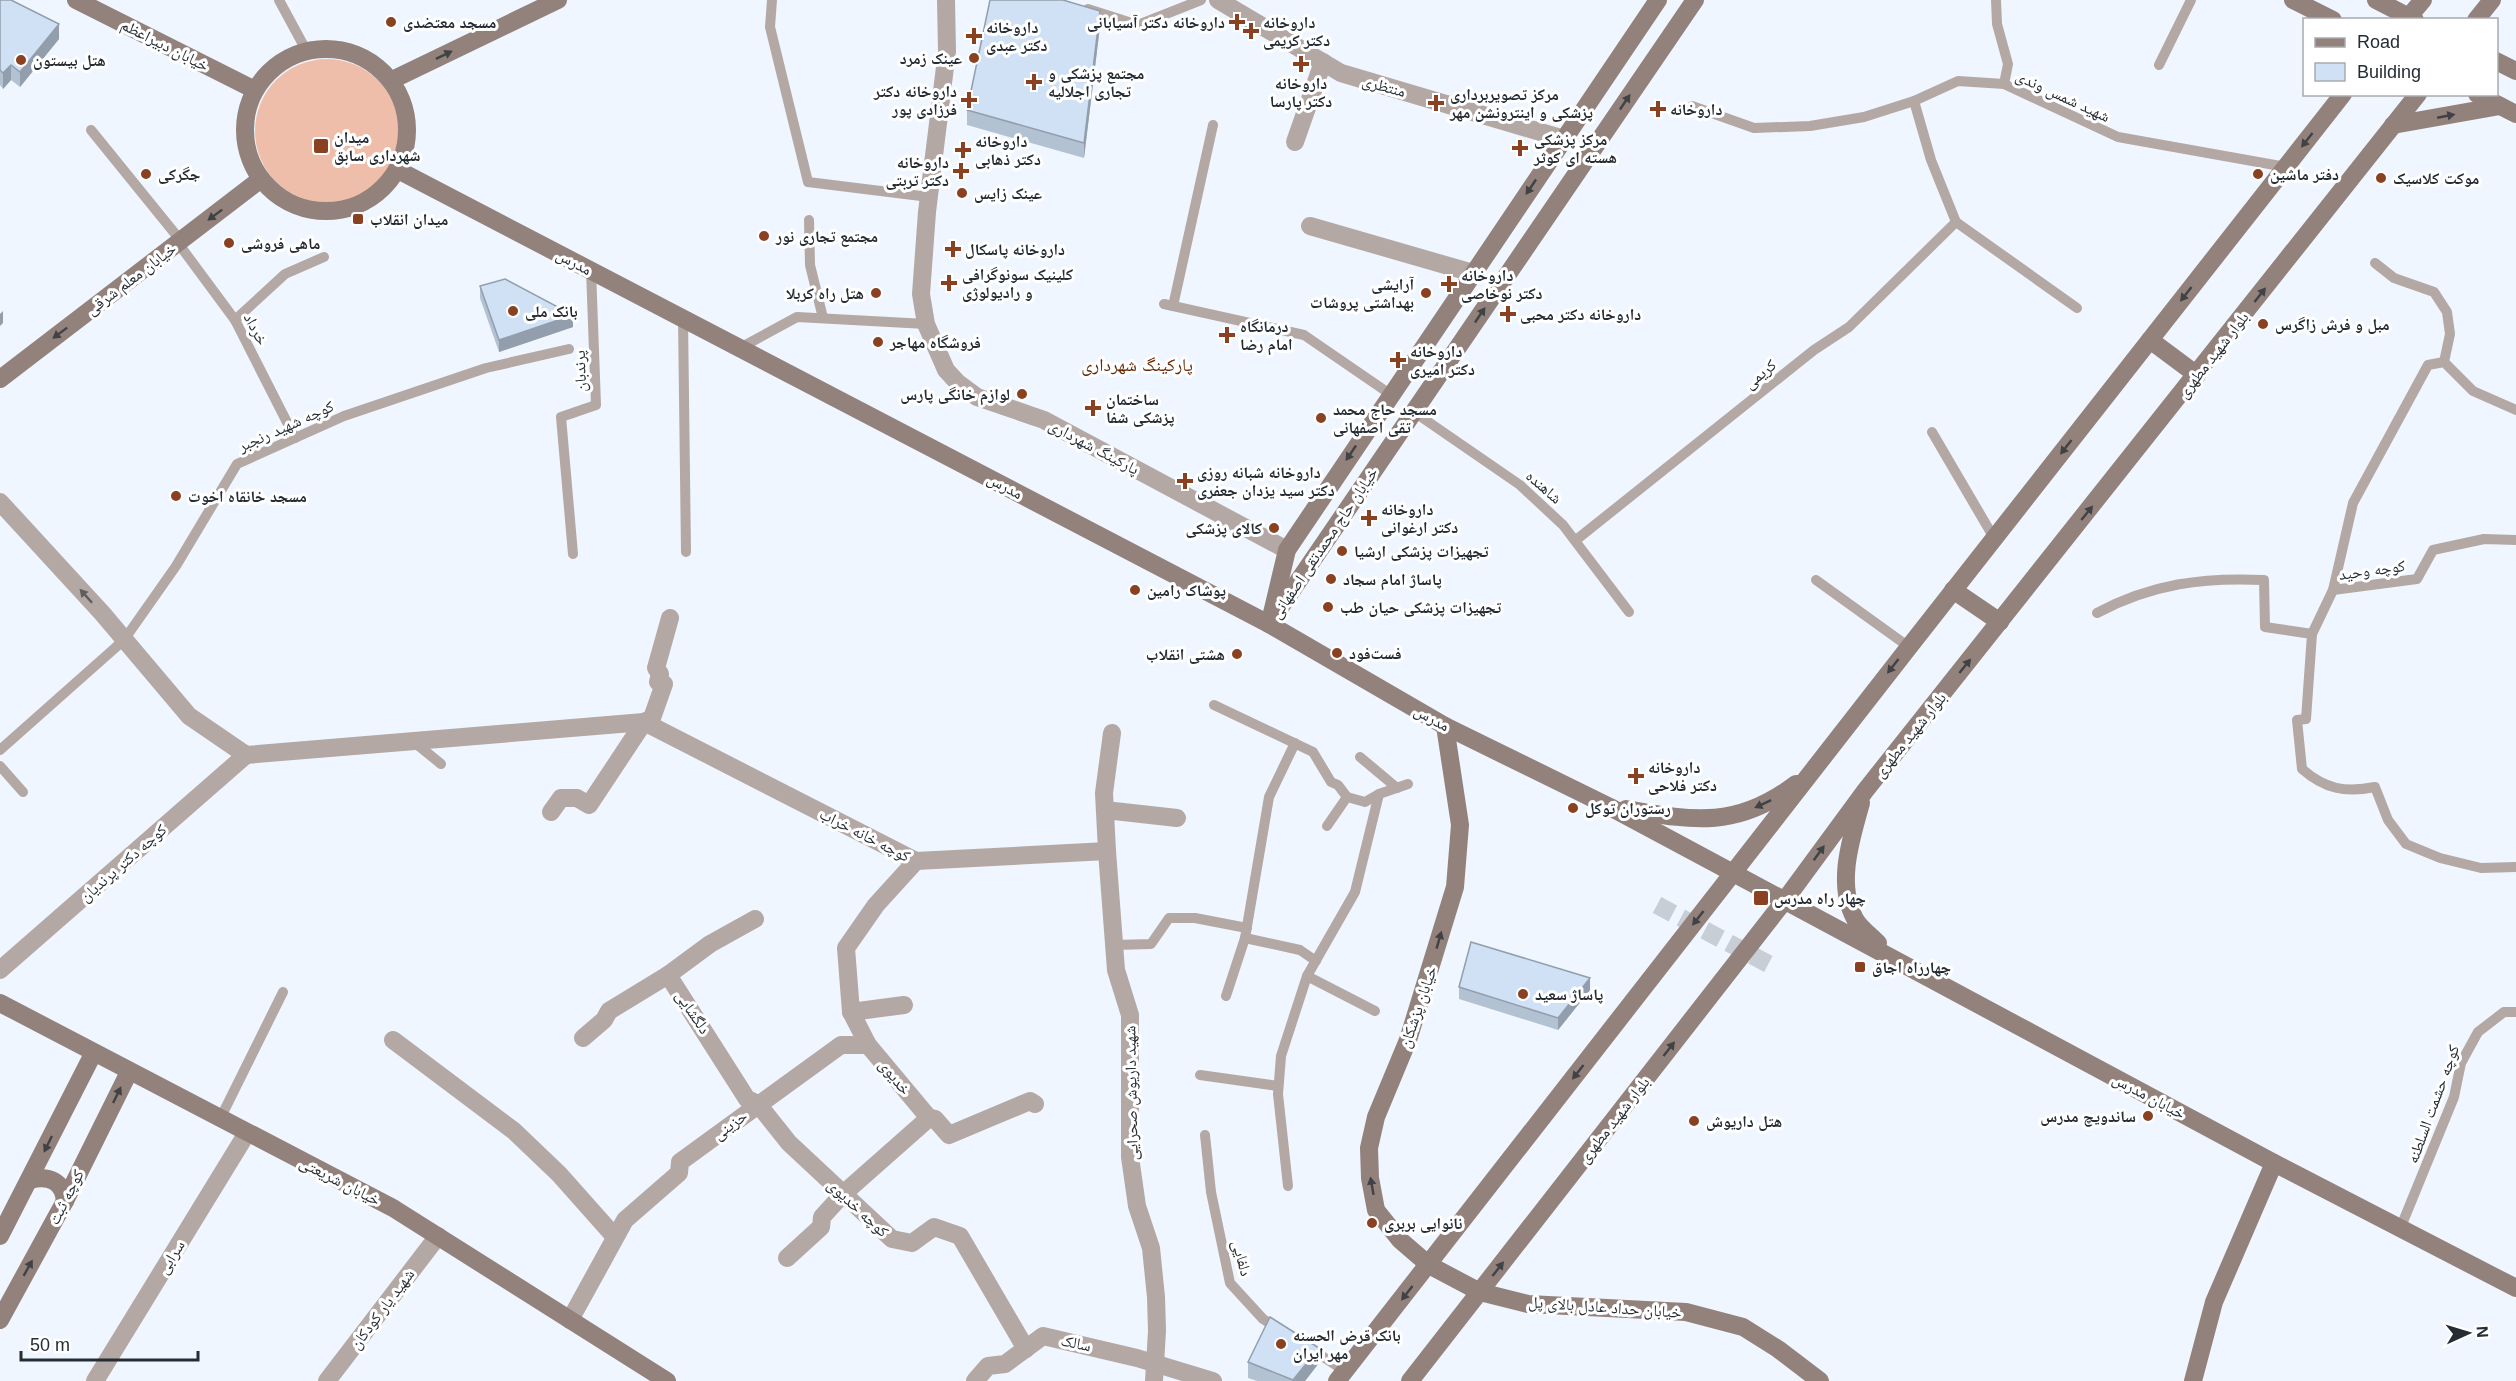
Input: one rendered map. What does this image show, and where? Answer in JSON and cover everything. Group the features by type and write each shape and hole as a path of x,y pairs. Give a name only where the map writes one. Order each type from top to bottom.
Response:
{"main road":[{"name":"خیابان دبیراعظم","path":"76,0 255,90"},
{"path":"392,80 558,0"},
{"name":"خیابان حاج محمدتقی اصفهانی","path":"1269,624 1287,550 1390,394 1658,0"},
{"name":"خیابان حاج محمدتقی اصفهانی","path":"1269,624 1695,0"},
{"path":"2293,0 2327,18"},
{"path":"2376,0 2410,18 2423,0"},
{"path":"2478,18 2492,0"},
{"path":"330,48 353,52 374,64 392,80 403,101 408,124 406,148 398,170 381,191 358,206 332,212 305,209 281,198 261,179 250,159 245,136 247,112 255,90 268,72 285,59 306,50 330,48"},
{"path":"2498,62 2516,71"},
{"path":"1341,1376 1908,647 2341,96"},
{"name":"بلوار شهید مطهری","path":"1410,1381 1785,900 1865,791 2416,96"},
{"path":"2481,96 2516,114"},
{"path":"2393,126 2500,106"},
{"name":"مدرس","path":"398,170 1269,624 1446,726 1610,807 1734,872"},
{"name":"خیابان معلم شرقی","path":"0,379 261,179"},
{"path":"2150,340 2196,375"},
{"path":"1953,590 2000,622"},
{"name":"خیابان پزشکان","path":"1446,726 1460,825 1455,887 1408,1040 1376,1117 1369,1148 1370,1178 1376,1210 1400,1240 1429,1264 1480,1292"},
{"path":"1610,807 1711,820 1741,814 1781,795 1811,772"},
{"path":"1865,791 1848,850 1846,890 1856,920 1887,954"},
{"name":"خیابان مدرس","path":"1734,872 2274,1163 2516,1288"},
{"name":"خیابان شریعتی","path":"0,1003 93,1054 393,1208 668,1381"},
{"path":"0,1236 93,1054"},
{"name":"کوچه ثبت","path":"0,1320 65,1201 129,1072"},
{"path":"2193,1381 2214,1302 2274,1163"},
{"path":"30,1180 50,1178 61,1186 65,1201"},
{"name":"خیابان حداد عادل بالای پل","path":"1480,1292 1528,1304 1686,1312 1743,1327 1778,1349 1820,1381"}],"street":[{"name":"پارکینگ شهرداری","path":"946,0 947,51 929,197 921,294 926,324 946,370 958,383 977,396 1044,420 1287,550"},
{"name":"منتظری","path":"1218,0 1341,73 1564,139"},
{"path":"1295,142 1323,62"},
{"path":"1310,226 1473,273"},
{"path":"0,502 124,640 189,717 246,755 644,722"},
{"path":"551,812 561,798 577,798 590,805 644,722 652,717 664,684 658,682 660,674 656,668 670,618"},
{"name":"کوچه خانه خراب","path":"644,722 916,861 1107,851"},
{"name":"شهید داریوش صحرایی","path":"1112,733 1104,793 1107,851 1116,970 1130,1015 1130,1157 1137,1206 1150,1248 1156,1297 1155,1372"},
{"name":"کوچه دکتر پرندیان","path":"0,970 246,755"},
{"path":"1105,810 1177,818"},
{"name":"خدیوی","path":"916,861 876,905 846,948 851,1012 868,1045 929,1118 935,1119 949,1135 1016,1106 1030,1101 1035,1104"},
{"path":"668,975 710,944 755,919"},
{"name":"دلگشایی","path":"583,1038 604,1020 609,1011 668,975 747,1099 758,1104"},
{"path":"851,1012 904,1005"},
{"path":"393,1040 514,1131 559,1174 615,1237"},
{"name":"حزینی","path":"570,1320 625,1220 679,1173 680,1162 841,1045 868,1045"},
{"name":"کوچه خدیوی","path":"758,1104 789,1143 892,1239 912,1243 934,1227 960,1236 1026,1349"},
{"path":"787,1258 821,1227 822,1217 843,1194 929,1118"},
{"name":"سرابی","path":"95,1381 248,1133"},
{"name":"شهید یار کودکان","path":"327,1381 438,1236"},
{"name":"سالک","path":"975,1381 988,1366 1005,1364 1043,1336 1088,1345 1155,1372"},
{"path":"1155,1372 1213,1381"}],"lane":[{"path":"279,0 306,50"},
{"path":"772,0 770,27 808,182 929,197"},
{"path":"1081,7 1137,25 1201,0"},
{"path":"1996,0 1997,24 2008,64 2004,84"},
{"path":"2159,65 2191,0"},
{"name":"شهید شمس وندی","path":"1692,106 1754,128 1810,126 1864,117 1914,101 1958,81 2004,84 2118,137 2286,167"},
{"path":"1914,101 1931,160 1956,222 2077,308"},
{"path":"1213,125 1168,305 1304,335 1390,394"},
{"name":"خرداد","path":"91,130 180,242 235,320 295,438"},
{"path":"809,220 810,265 824,318"},
{"name":"کریمی","path":"1576,540 1814,350 1850,327 1956,222"},
{"path":"235,320 285,274 324,257"},
{"path":"2375,263 2394,278 2434,292 2441,302 2447,312 2450,334 2444,362"},
{"name":"پرندبان","path":"573,554 561,417 596,405 591,270"},
{"path":"740,348 797,317 926,324"},
{"path":"683,318 686,552"},
{"name":"کوچه شهید رنجبر","path":"0,750 124,640 176,566 237,464 344,416 486,368 569,350"},
{"path":"2444,362 2473,391 2516,410"},
{"path":"2333,590 2353,503 2428,365 2444,362"},
{"name":"شاهنده","path":"1414,412 1520,485 1576,540 1629,612"},
{"path":"1932,432 1994,538"},
{"name":"کوچه وحید","path":"2312,634 2333,590 2417,579 2433,550 2484,539 2516,540"},
{"path":"2097,613 2117,602 2162,586 2228,578 2264,580 2265,627 2312,634 2306,719 2297,720 2302,769 2314,780 2337,789 2350,791 2375,787 2388,820 2406,844 2440,858 2481,868 2516,867"},
{"path":"1816,580 1908,647"},
{"path":"1214,705 1312,752 1331,782 1338,785 1347,797 1365,802 1403,786 1360,757"},
{"path":"413,741 441,764"},
{"path":"1226,996 1246,933 1257,869 1256,862 1269,797 1295,743"},
{"path":"0,766 23,792"},
{"path":"1288,1186 1278,1086 1281,1056 1307,976 1355,892 1379,795"},
{"path":"1327,826 1347,797"},
{"path":"1114,945 1151,944 1169,918 1195,918 1300,950 1316,962"},
{"path":"1307,976 1375,1011"},
{"path":"220,1119 283,992"},
{"name":"کوچه حشمت السلطنه","path":"2400,1229 2454,1097 2461,1063 2478,1032 2504,1012 2516,1012"},
{"path":"1200,1075 1278,1086"},
{"name":"دلفایی","path":"1205,1135 1211,1192 1230,1283 1263,1319 1295,1339 1341,1376"}],"shaded area":[{"path":"327,59 355,64 378,80 394,103 399,131 394,159 378,182 355,198 327,203 299,198 276,182 260,159 255,131 260,103 276,80 299,64"}],"building":[{"name":"هتل بیستون","path":"0,0 11,0 59,24 20,72 11,65 3,73 0,70"},
{"name":"مجتمع پزشکی و تجاری اجلالیه","path":"990,0 1063,0 1100,11 1084,143 967,110"},
{"name":"بانک ملی","path":"505,279 573,315 499,340 480,286"},
{"name":"پاساژ سعید","path":"1471,942 1590,978 1558,1018 1459,987"},
{"name":"بانک قرض الحسنه مهر ایران","path":"1270,1317 1319,1348 1293,1380 1248,1362"}],"tunnel":[{"path":"1657,905 1776,968"}],"place":[{"name":"مسجد معتضدی","path":"391,22"},
{"name":"داروخانه دکتر آسیابانی","path":"1237,22"},
{"name":"داروخانه دکتر کریمی","path":"1251,31"},
{"name":"داروخانه دکتر عبدی","path":"974,36"},
{"name":"عینک زمرد","path":"974,58"},
{"name":"هتل بیستون","path":"21,60"},
{"name":"داروخانه دکتر پارسا","path":"1301,64"},
{"name":"مجتمع پزشکی و تجاری اجلالیه","path":"1034,82"},
{"name":"داروخانه دکتر فرزادی پور","path":"969,100"},
{"name":"مرکز تصویربرداری پزشکی و اینترونشن مهر","path":"1436,103"},
{"name":"داروخانه","path":"1658,109"},
{"name":"میدان شهرداری سابق","path":"321,146"},
{"name":"مرکز پزشکی هسته ای کوثر","path":"1520,148"},
{"name":"داروخانه دکتر ذهابی","path":"963,150"},
{"name":"داروخانه دکتر تربتی","path":"961,171"},
{"name":"جگرکی","path":"146,174"},
{"name":"دفتر ماشین","path":"2258,174"},
{"name":"موکت کلاسیک","path":"2381,178"},
{"name":"عینک زایس","path":"962,193"},
{"name":"میدان انقلاب","path":"358,219"},
{"name":"مجتمع تجاری نور","path":"764,236"},
{"name":"ماهی فروشی","path":"229,243"},
{"name":"داروخانه پاسکال","path":"953,249"},
{"name":"کلینیک سونوگرافی و رادیولوژی","path":"949,283"},
{"name":"داروخانه دکتر نوخاصی","path":"1449,284"},
{"name":"هتل راه کربلا","path":"876,293"},
{"name":"آرایشی بهداشتی پروشات","path":"1426,293"},
{"name":"بانک ملی","path":"513,311"},
{"name":"داروخانه دکتر محبی","path":"1508,314"},
{"name":"مبل و فرش زاگرس","path":"2263,324"},
{"name":"درمانگاه امام رضا","path":"1227,335"},
{"name":"فروشگاه مهاجر","path":"878,342"},
{"name":"داروخانه دکتر امیری","path":"1398,360"},
{"name":"لوازم خانگی پارس","path":"1022,394"},
{"name":"ساختمان پزشکی شفا","path":"1093,408"},
{"name":"مسجد حاج محمد تقی اصفهانی","path":"1321,418"},
{"name":"داروخانه شبانه روزی دکتر سید یزدان جعفری","path":"1185,481"},
{"name":"مسجد خانقاه اخوت","path":"176,496"},
{"name":"داروخانه دکتر ارغوانی","path":"1369,518"},
{"name":"کالای پزشکی","path":"1274,528"},
{"name":"تجهیزات پزشکی ارشیا","path":"1342,551"},
{"name":"پاساژ امام سجاد","path":"1331,579"},
{"name":"پوشاک رامین","path":"1135,590"},
{"name":"تجهیزات پزشکی حیان طب","path":"1328,607"},
{"name":"فست‌فود","path":"1337,653"},
{"name":"هشتی انقلاب","path":"1237,654"},
{"name":"داروخانه دکتر فلاحی","path":"1636,776"},
{"name":"رستوران توکل","path":"1573,808"},
{"name":"چهار راه مدرس","path":"1761,898"},
{"name":"چهارراه اجاق","path":"1860,967"},
{"name":"پاساژ سعید","path":"1523,994"},
{"name":"ساندویچ مدرس","path":"2148,1116"},
{"name":"هتل داریوش","path":"1694,1121"},
{"name":"نانوایی بربری","path":"1372,1223"},
{"name":"بانک قرض الحسنه مهر ایران","path":"1281,1344"}],"district":[{"name":"پارکینگ شهرداری","path":"1137,365"}]}
